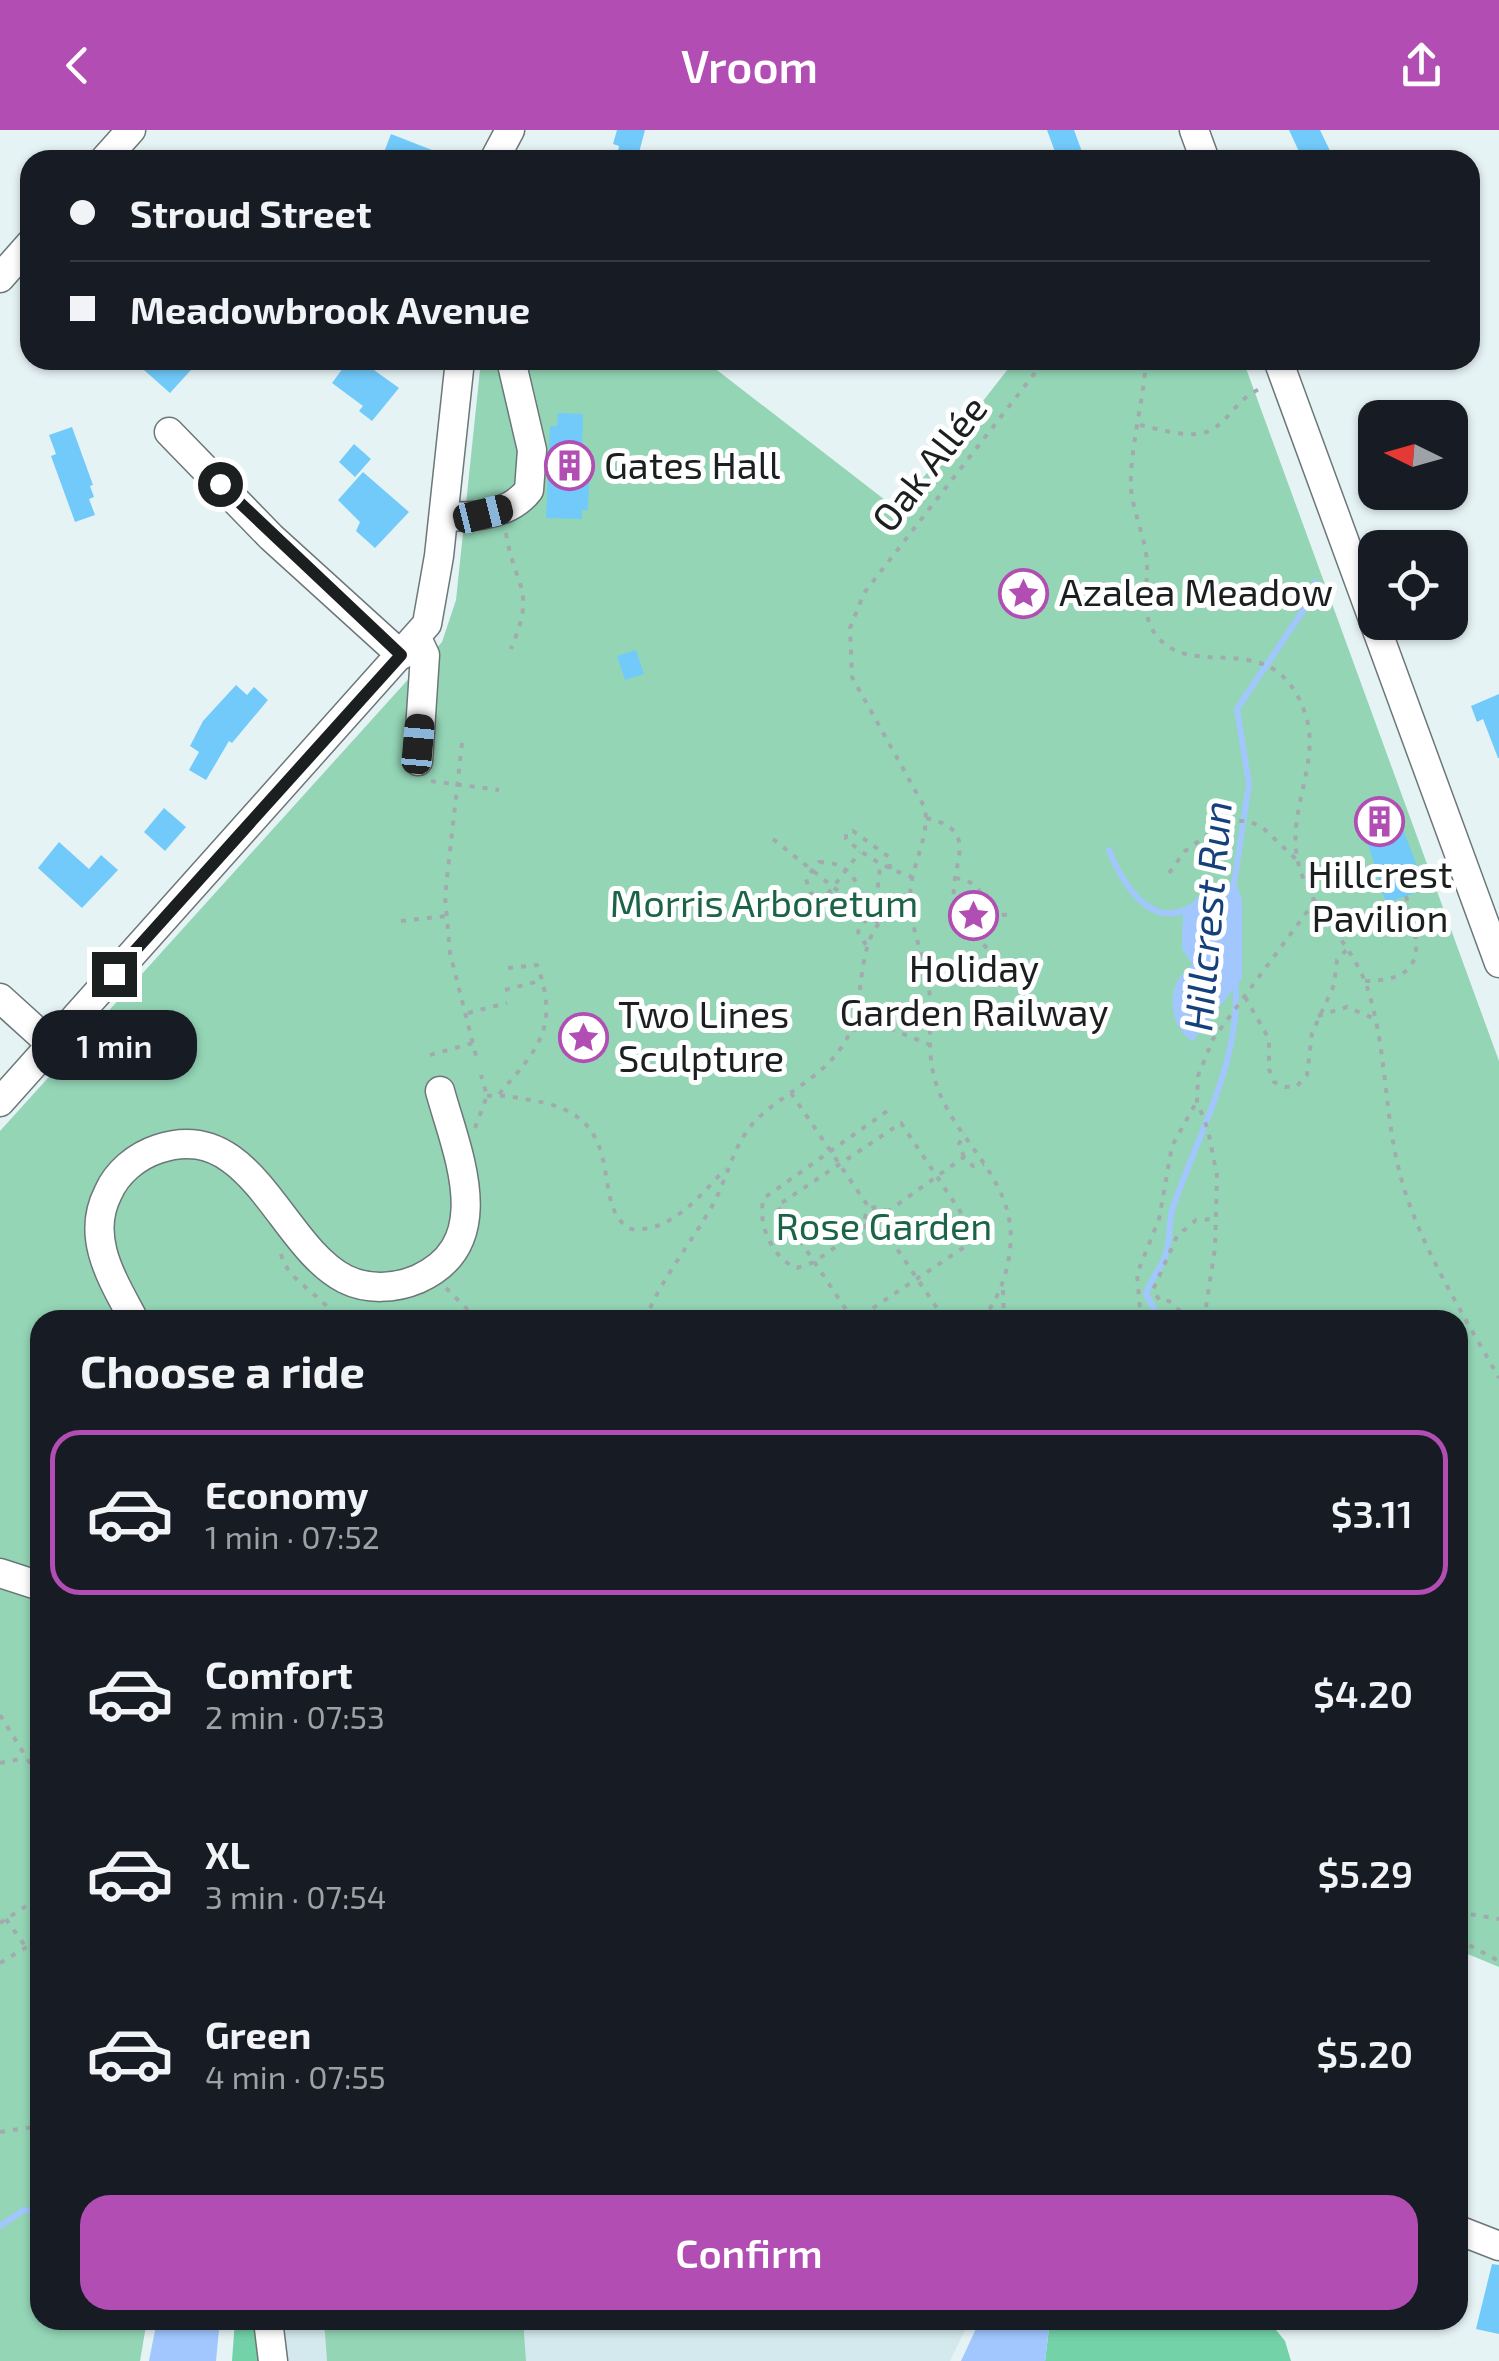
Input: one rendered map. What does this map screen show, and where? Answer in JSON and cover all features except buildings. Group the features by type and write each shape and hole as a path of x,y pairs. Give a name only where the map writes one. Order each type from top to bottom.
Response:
{"street":[{"path":"113,150 131,130"},
{"path":"0,278 20,255"},
{"path":"0,1102 409,646 431,612 459,370"},
{"path":"444,516 466,517 507,508 529,490 533,474 525,409 514,370"},
{"path":"1281,370 1499,963"},
{"path":"169,432 271,536 425,655 418,761"},
{"path":"0,998 52,1045"},
{"path":"129,1310 101,1252 101,1211 120,1174 142,1156 170,1146 197,1146 233,1159 323,1264 347,1280 384,1288 409,1283 434,1270 460,1240 467,1213 465,1182 440,1091"},
{"path":"0,1573 30,1583"},
{"path":"1468,2234 1499,2246"},
{"path":"269,2330 273,2361"}],"path":[{"name":"Oak Allée","path":"926,818 917,787 852,677 848,640 858,602 1037,370"},
{"path":"1145,370 1131,488 1146,557 1146,608 1153,632 1181,654 1254,660 1270,668 1296,694 1310,730 1309,757 1294,818 1298,862 1315,902 1348,948 1364,981 1375,1020 1386,1110 1406,1193 1465,1310"},
{"path":"1140,424 1198,434 1212,430 1236,402 1280,370"},
{"path":"507,508 506,537 522,579 526,607 510,650"},
{"path":"462,743 446,852 446,916 476,1056"},
{"path":"444,783 499,790"},
{"path":"1003,1310 1002,1286 1012,1232 1002,1189 938,1091 930,1045 928,986 910,899 926,818 947,825 958,838 958,912 995,956 1033,981"},
{"path":"1169,873 1185,852 1208,838 1220,822 1248,821 1272,834 1298,862"},
{"path":"890,869 889,857 848,831 846,839 861,852 880,865 912,878"},
{"path":"773,839 881,925"},
{"path":"820,904 861,852"},
{"path":"820,862 828,862 847,870 860,894 848,911 820,904 807,885 812,870 820,862"},
{"path":"866,945 858,932 876,903 880,865"},
{"path":"955,878 968,879 980,889 995,916 1010,914"},
{"path":"1364,981 1387,979 1414,963 1419,942 1406,896"},
{"path":"650,1310 668,1271 713,1205 727,1167 754,1123 828,1064 852,1030 866,945 910,899"},
{"path":"1140,1310 1136,1274 1159,1219 1172,1146 1197,1101 1204,1059 1228,1016 1315,902"},
{"path":"401,921 446,916"},
{"path":"1244,999 1268,1038 1271,1077 1285,1087 1297,1086 1307,1075 1318,1016 1334,985 1338,960 1348,948"},
{"path":"499,1094 542,1039 547,1015 534,963 500,970"},
{"path":"505,990 541,980"},
{"path":"465,1014 506,1003"},
{"path":"1318,1016 1347,1007 1375,1020"},
{"path":"852,1030 884,1026 930,1045"},
{"path":"430,1054 473,1043"},
{"path":"481,1075 488,1096 499,1094 554,1105 585,1124 603,1156 615,1214 630,1229 646,1230 666,1222 696,1200 727,1167"},
{"path":"790,1093 870,1209 886,1212"},
{"path":"1197,1101 1208,1130 1217,1176 1205,1310"},
{"path":"870,1209 867,1225 814,1262 797,1268 782,1260 767,1233 761,1207 764,1198 894,1106"},
{"path":"847,1310 777,1206 901,1123 978,1238 869,1310"},
{"path":"966,1133 959,1144 964,1157 973,1166 986,1162"},
{"path":"937,1310 883,1228 886,1212 964,1157"},
{"path":"1178,1310 1168,1301 1160,1301 1153,1290 1177,1236 1196,1220 1216,1218"},
{"path":"867,1225 883,1228"},
{"path":"988,1310 1002,1286"},
{"path":"463,1306 467,1310"},
{"path":"1468,1316 1499,1378"},
{"path":"0,1715 30,1764"},
{"path":"0,1763 26,1758"},
{"path":"0,1924 30,1903"},
{"path":"1468,1914 1499,1919"},
{"path":"6,1919 25,1946"},
{"path":"0,1963 30,1943"},
{"path":"1468,1944 1499,1961"},
{"path":"0,2132 30,2128"}],"shaded area":[{"path":"240,2330 965,2330 950,2361 238,2361"}],"green space":[{"name":"Morris Arboretum","path":"480,370 717,370 898,510 1007,370 1247,370 1499,1061 1499,1967 1468,1954 1468,1310 30,1310 30,2330 145,2330 140,2361 0,2361 0,1131 442,642 456,600"},
{"path":"234,2330 258,2330 259,2361 232,2361"},
{"path":"325,2330 524,2330 526,2361 327,2361"},
{"path":"1049,2330 1276,2330 1285,2341 1291,2361 1045,2361"}],"water":[{"path":"1210,884 1237,886 1242,900 1242,978 1193,1041 1177,1024 1173,999 1176,983 1192,964 1182,949 1183,912"},
{"path":"155,2330 219,2330 216,2361 149,2361"},
{"path":"975,2330 1049,2330 1045,2361 961,2361"}],"waterway":[{"name":"Hillcrest Run","path":"1233,890 1249,784 1237,709 1309,602 1315,582"},
{"path":"1109,850 1129,887 1149,907 1175,913 1189,908"},
{"name":"Hillcrest Run","path":"1155,1310 1146,1294 1168,1247 1173,1207 1225,1066 1236,1008 1235,978"},
{"path":"0,2226 24,2210 30,2211"}],"place":[{"name":"Gates Hall","path":"569,466"},
{"name":"Azalea Meadow","path":"1024,593"},
{"name":"Hillcrest Pavilion","path":"1380,821"},
{"name":"Holiday Garden Railway","path":"974,915"},
{"name":"Two Lines Sculpture","path":"583,1037"}],"route":[{"path":"114,974 401,655 220,484"}],"park label":[{"name":"Rose Garden","path":"884,1227"}]}
